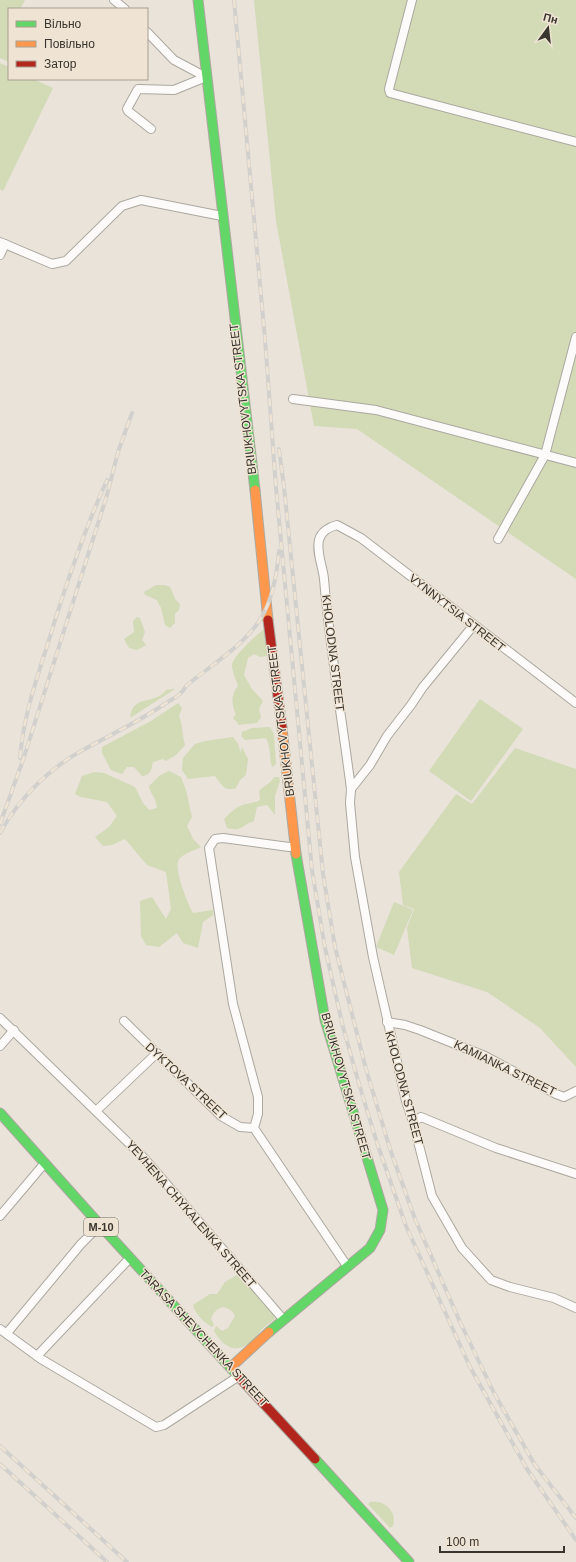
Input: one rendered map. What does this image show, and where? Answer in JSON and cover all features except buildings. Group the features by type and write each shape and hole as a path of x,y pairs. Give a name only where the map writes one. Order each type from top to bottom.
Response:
{"main road":[{"name":"BRIUKHOVYTSKA STREET","path":"198,0 260,536 266,609 276,678 296,846 325,1020 383,1210 382,1224 379,1235 370,1248 283,1319 231,1367"},
{"name":"TARASA SHEVCHENKA STREET","path":"0,1113 44,1164 409,1562"}],"street":[{"path":"114,0 124,8"},
{"path":"412,0 389,89 390,93 576,142"},
{"path":"148,33 174,60 206,77"},
{"path":"151,129 127,109 138,89 174,90 206,77"},
{"path":"0,255 2,243 52,264 66,261 122,206 141,200 222,216"},
{"path":"498,539 546,455 576,337"},
{"path":"293,400 376,410 576,463"},
{"name":"VYNNYTSIA STREET","path":"337,524 361,538 576,704"},
{"name":"KHOLODNA STREET","path":"337,524 330,527 321,536 318,547 323,570 327,611 351,790 350,803 355,858 373,957 387,1022 406,1101 413,1122 432,1196 454,1230 458,1240 491,1280 510,1287 554,1298 576,1308"},
{"path":"351,790 370,765 387,736 423,687 474,626"},
{"path":"296,846 289,847 223,838 215,839 209,848 233,1004 258,1097 258,1114 254,1128 347,1266"},
{"name":"YEVHENA CHYKALENKA STREET","path":"0,1018 144,1158 283,1319"},
{"name":"DYKTOVA STREET","path":"124,1021 221,1116 240,1128 254,1128"},
{"name":"KAMIANKA STREET","path":"387,1022 405,1025 420,1030 485,1056 564,1097 576,1092"},
{"path":"0,1046 14,1030"},
{"path":"96,1111 157,1053"},
{"path":"413,1122 421,1117 496,1148 576,1174"},
{"path":"0,1216 44,1164"},
{"path":"100,1225 4,1331 37,1356 156,1427 164,1425 239,1376"},
{"path":"37,1356 130,1258"}],"green space":[{"path":"0,0 25,0 21,8 8,8 8,62 0,58"},
{"path":"254,0 576,0 576,579 357,429 314,426 276,221"},
{"path":"0,63 8,67 8,80 35,80 53,88 3,191 0,189"},
{"path":"156,585 165,585 170,587 175,599 180,604 179,610 175,614 175,623 170,628 165,625 161,608 157,600 145,595 144,592"},
{"path":"137,617 140,618 145,632 142,640 146,645 137,650 129,648 124,639 134,632 133,621"},
{"path":"266,628 268,656 260,657 254,654 248,658 244,675 252,689 263,701 259,709 261,717 257,723 238,725 233,718 236,714 233,707 233,696 238,686 233,673 233,661 257,635"},
{"path":"175,689 130,718 135,705 140,702 156,698 166,690"},
{"path":"480,699 523,729 471,801 429,771"},
{"path":"178,703 182,708 179,716 185,745 176,755 166,761 163,759 153,762 150,772 147,775 142,776 134,767 127,767 122,774 111,770 102,753 102,747 151,721"},
{"path":"270,727 274,734 276,764 272,767 269,745 266,738 245,740 241,736 242,732 252,728"},
{"path":"233,737 238,744 241,753 242,747 248,759 246,775 240,780 236,788 225,788 215,776 188,779 182,770 183,758 195,744"},
{"path":"515,748 576,769 576,1067 540,1028 487,992 412,968 407,928 414,909 403,905 399,872 456,794 472,804"},
{"path":"169,771 181,777 186,790 192,817 187,826 193,839 201,847 179,859 179,878 193,913 213,910 213,915 203,922 198,948 183,943 177,933 159,947 146,945 141,936 140,901 152,897 166,919 171,909 166,872 147,865 125,839 112,845 103,846 95,837 109,827 117,816 107,802 81,797 75,794 82,776 94,772 104,773 135,787 143,803 149,810 157,808 149,786 159,776"},
{"path":"274,777 279,777 280,781 275,796 275,815 267,805 257,807 254,821 239,829 227,828 224,819 238,807 260,800 259,791 271,782"},
{"path":"394,902 413,910 394,955 376,947"},
{"path":"237,1275 244,1276 274,1311 276,1318 261,1330 250,1343 238,1348 233,1348 223,1342 214,1331 216,1326 222,1331 228,1328 235,1316 232,1312 226,1308 219,1308 213,1314 211,1319 214,1325 212,1327 200,1318 193,1305 210,1294 217,1294 225,1282"},
{"path":"370,1502 380,1503 389,1508 393,1516 393,1526 390,1528 368,1504"}],"railway":[{"path":"234,0 265,339 276,488 312,870 325,948 343,1027 359,1084 377,1143 406,1226 470,1367 527,1469 576,1540"},
{"path":"0,824 24,757 107,495 118,452 132,413"},
{"path":"279,449 323,874 335,947 366,1069 390,1149 415,1219 460,1322 494,1393 535,1465 576,1518"},
{"path":"20,758 27,714 39,671 75,560 107,480"},
{"path":"0,833 25,797 58,766 70,757 144,717 176,697 186,686 237,646 246,637 261,618 269,603 276,577 279,551"},
{"path":"0,1446 127,1562"},
{"path":"0,1464 107,1562"}],"traffic: fast":[{"path":"198,0 255,490"},
{"path":"269,1332 370,1248 380,1230 383,1210 325,1020 296,854"},
{"path":"0,1113 239,1377"},
{"path":"315,1459 409,1562"}],"traffic: slow":[{"path":"255,490 268,620"},
{"path":"282,728 296,854"},
{"path":"231,1367 269,1332"}],"traffic: jam":[{"path":"268,620 282,728"},
{"path":"239,1377 315,1459"}]}
